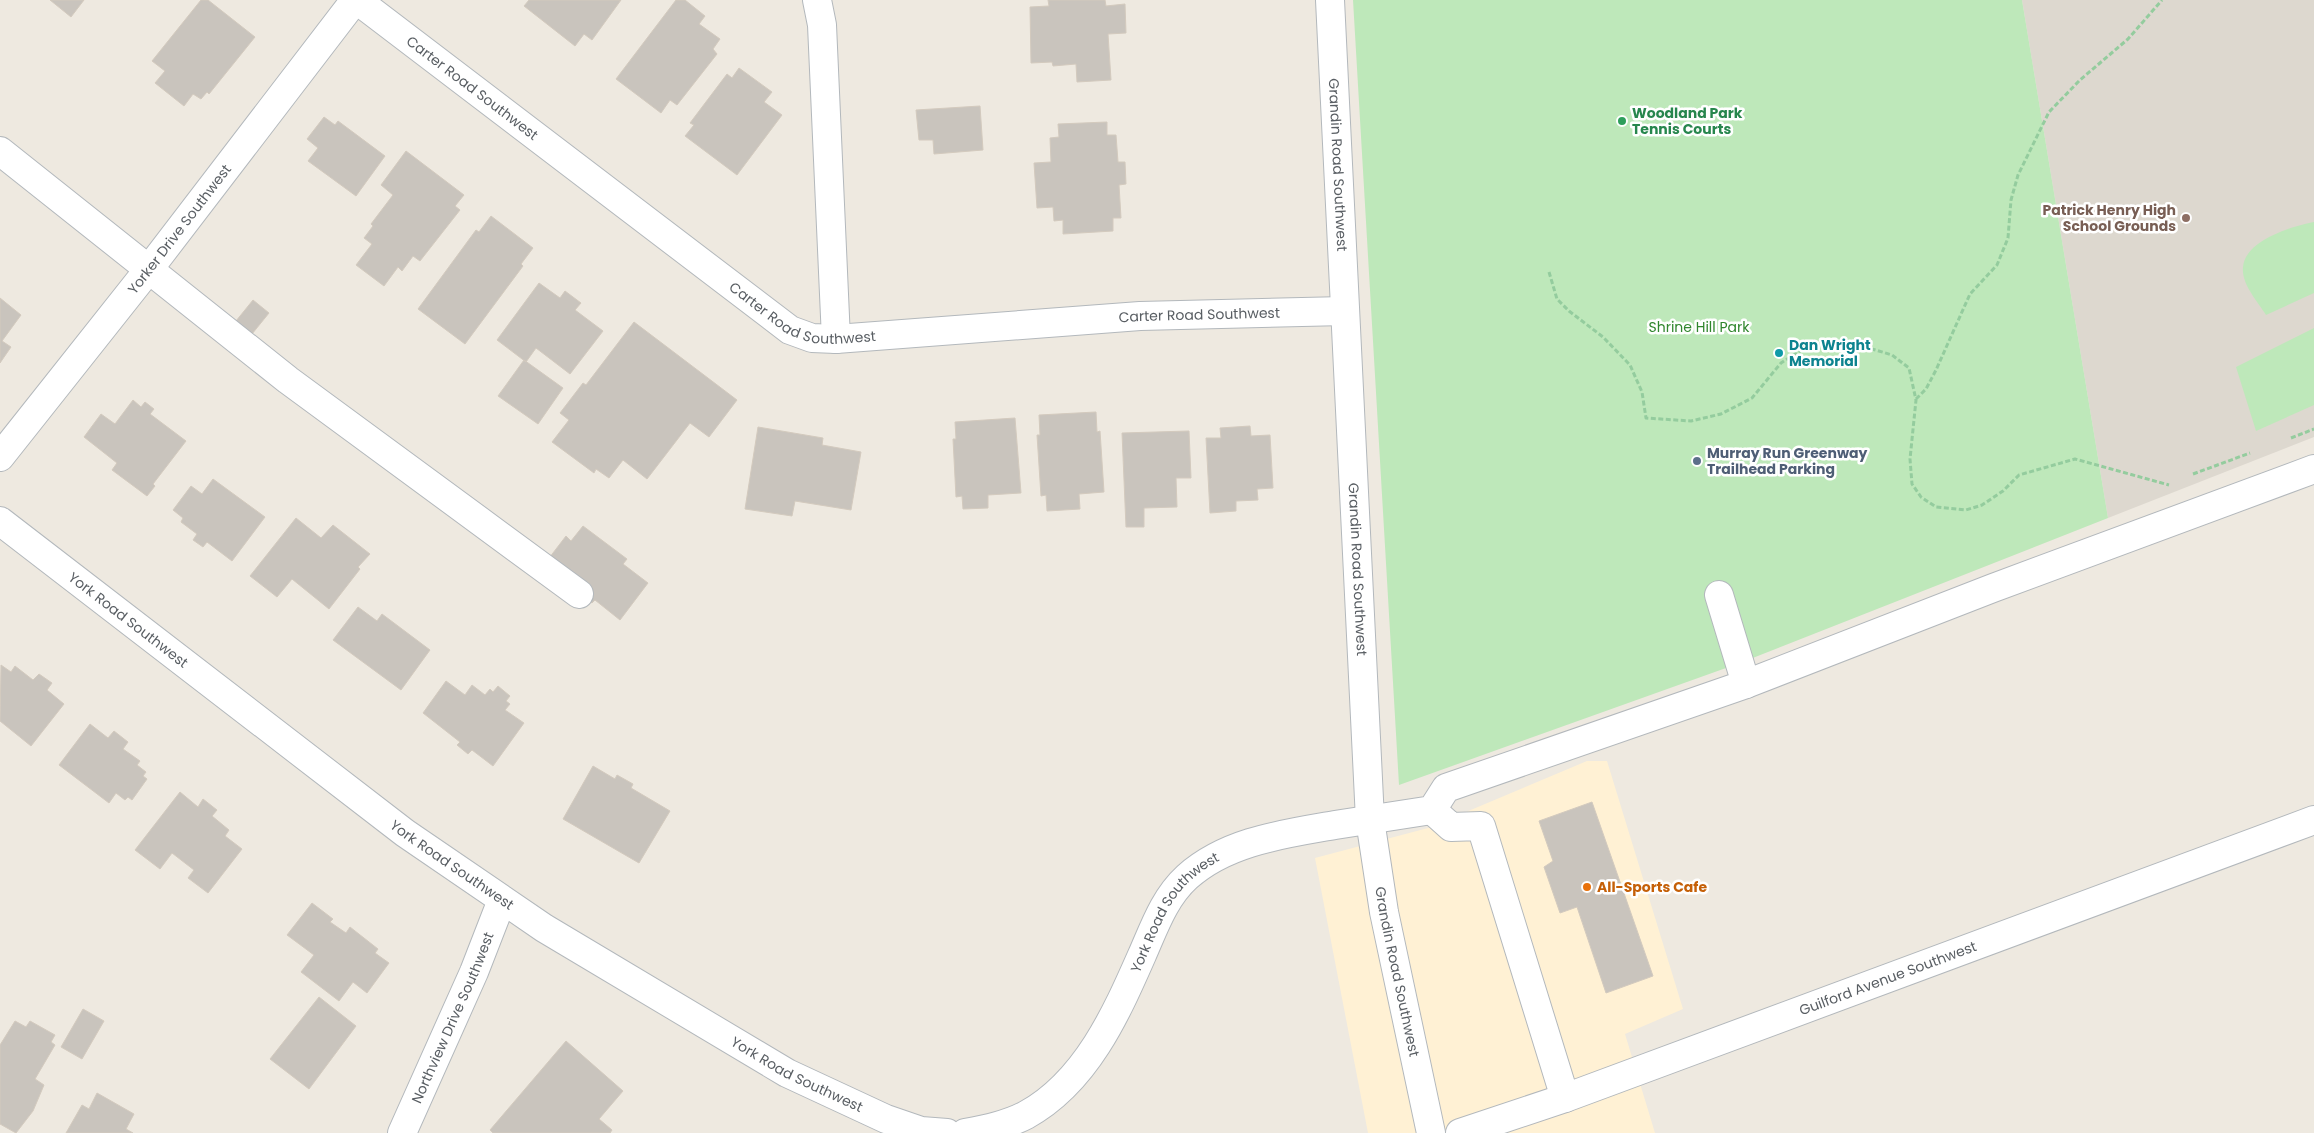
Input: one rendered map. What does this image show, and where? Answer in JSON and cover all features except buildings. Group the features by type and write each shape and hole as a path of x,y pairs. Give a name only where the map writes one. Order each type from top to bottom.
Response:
{"street":[{"name":"Yorker Drive Southwest","path":"0,457 149,269 356,0"},
{"name":"Carter Road Southwest","path":"356,0 790,330 812,338 836,340 1140,316 1344,311"},
{"path":"817,0 822,25 836,340"},
{"name":"Grandin Road Southwest","path":"1330,0 1370,820 1384,912 1431,1133"},
{"path":"0,151 288,380 579,594"},
{"path":"1566,1098 1481,826 1451,827 1432,810 1446,788 1746,684 2002,584 2314,469"},
{"name":"York Road Southwest","path":"0,522 405,833 544,928 787,1074 886,1119 921,1130 948,1133"},
{"path":"1719,595 1746,684"},
{"name":"York Road Southwest","path":"965,1133 996,1128 1027,1114 1061,1090 1084,1064 1118,1009 1164,905 1187,877 1219,855 1269,836 1432,810"},
{"name":"Guilford Avenue Southwest","path":"1460,1133 1566,1098 2314,820"},
{"name":"Northview Drive Southwest","path":"402,1133 474,972 502,900"}],"path":[{"path":"1916,400 1926,389 1936,370 1970,294 1997,266 2008,238 2011,200 2018,175 2049,112 2080,80 2128,39 2162,0"},
{"path":"1549,272 1557,299 1569,311 1603,337 1630,365 1642,392 1646,418 1691,421 1721,414 1752,398 1782,363 1816,343 1849,342 1892,354 1909,368 1916,400 1910,459 1912,484 1921,497 1936,507 1966,510 1982,504 2003,491 2019,475 2075,459 2171,485 2177,482"},
{"path":"2290,438 2314,429"},
{"path":"2189,476 2256,451"}],"shaded area":[{"name":"Patrick Henry High School Grounds","path":"2022,0 2314,0 2314,437 2108,518"},
{"path":"1587,761 1607,761 1683,1009 1625,1034 1655,1133 1368,1133 1315,858 1428,828"}],"green space":[{"name":"Shrine Hill Park","path":"1353,0 2022,0 2108,518 1740,663 1399,785"},
{"path":"2314,222 2314,293 2266,315 2247,286 2243,273 2246,257 2252,249 2271,236"},
{"path":"2314,328 2314,405 2256,431 2236,367"}],"place":[{"name":"Woodland Park Tennis Courts","path":"1622,121"},
{"name":"Patrick Henry High School Grounds","path":"2186,218"},
{"name":"Dan Wright Memorial","path":"1779,353"},
{"name":"Murray Run Greenway Trailhead Parking","path":"1697,461"},
{"name":"All-Sports Cafe","path":"1587,887"}]}
